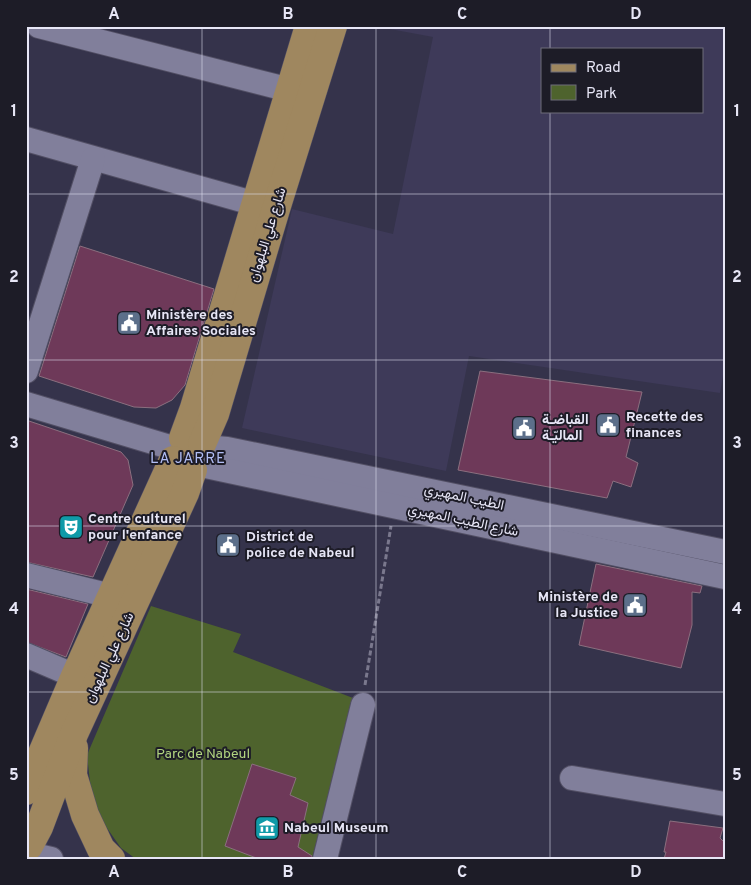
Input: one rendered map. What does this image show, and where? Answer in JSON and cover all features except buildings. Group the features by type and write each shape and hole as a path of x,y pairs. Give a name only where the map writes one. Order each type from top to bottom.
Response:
{"main road":[{"name":"شارع علي البلهوان","path":"265,206 290,90 309,26"},
{"name":"شارع علي البلهوان","path":"36,853 39,827 74,734 185,493 194,408 265,206 333,26"},
{"name":"شارع علي البلهوان","path":"26,791 111,596 190,453"},
{"path":"74,734 73,775 85,815 101,849 111,859"}],"street":[{"path":"39,26 290,90"},
{"path":"26,139 265,206"},
{"path":"26,371 93,159"},
{"path":"26,404 190,453"},
{"name":"الطيب المهيري","path":"190,453 227,449 725,552"},
{"name":"شارع الطيب المهيري","path":"190,453 222,468 725,577"},
{"path":"26,575 111,596"},
{"path":"26,655 75,676"},
{"path":"324,859 363,706"},
{"path":"572,778 725,804"}],"path":[{"path":"363,706 394,506"}],"shaded area":[{"path":"374,26 725,26 725,364 720,393 469,356 446,471 242,428 292,209 393,234 433,37"}],"green space":[{"name":"Parc de Nabeul","path":"151,606 241,634 233,652 353,698 312,859 136,859 121,848 102,821 91,791 87,755"}],"place":[{"name":"Ministère des Affaires Sociales","path":"129,323"},
{"name":"Recette des finances","path":"608,425"},
{"name":"القباضـة الماليّـة","path":"524,428"},
{"name":"Centre culturel pour l'enfance","path":"71,527"},
{"name":"District de police de Nabeul","path":"228,545"},
{"name":"Ministère de la Justice","path":"635,605"},
{"name":"Nabeul Museum","path":"267,828"}],"district":[{"name":"LA JARRE","path":"188,459"}]}
